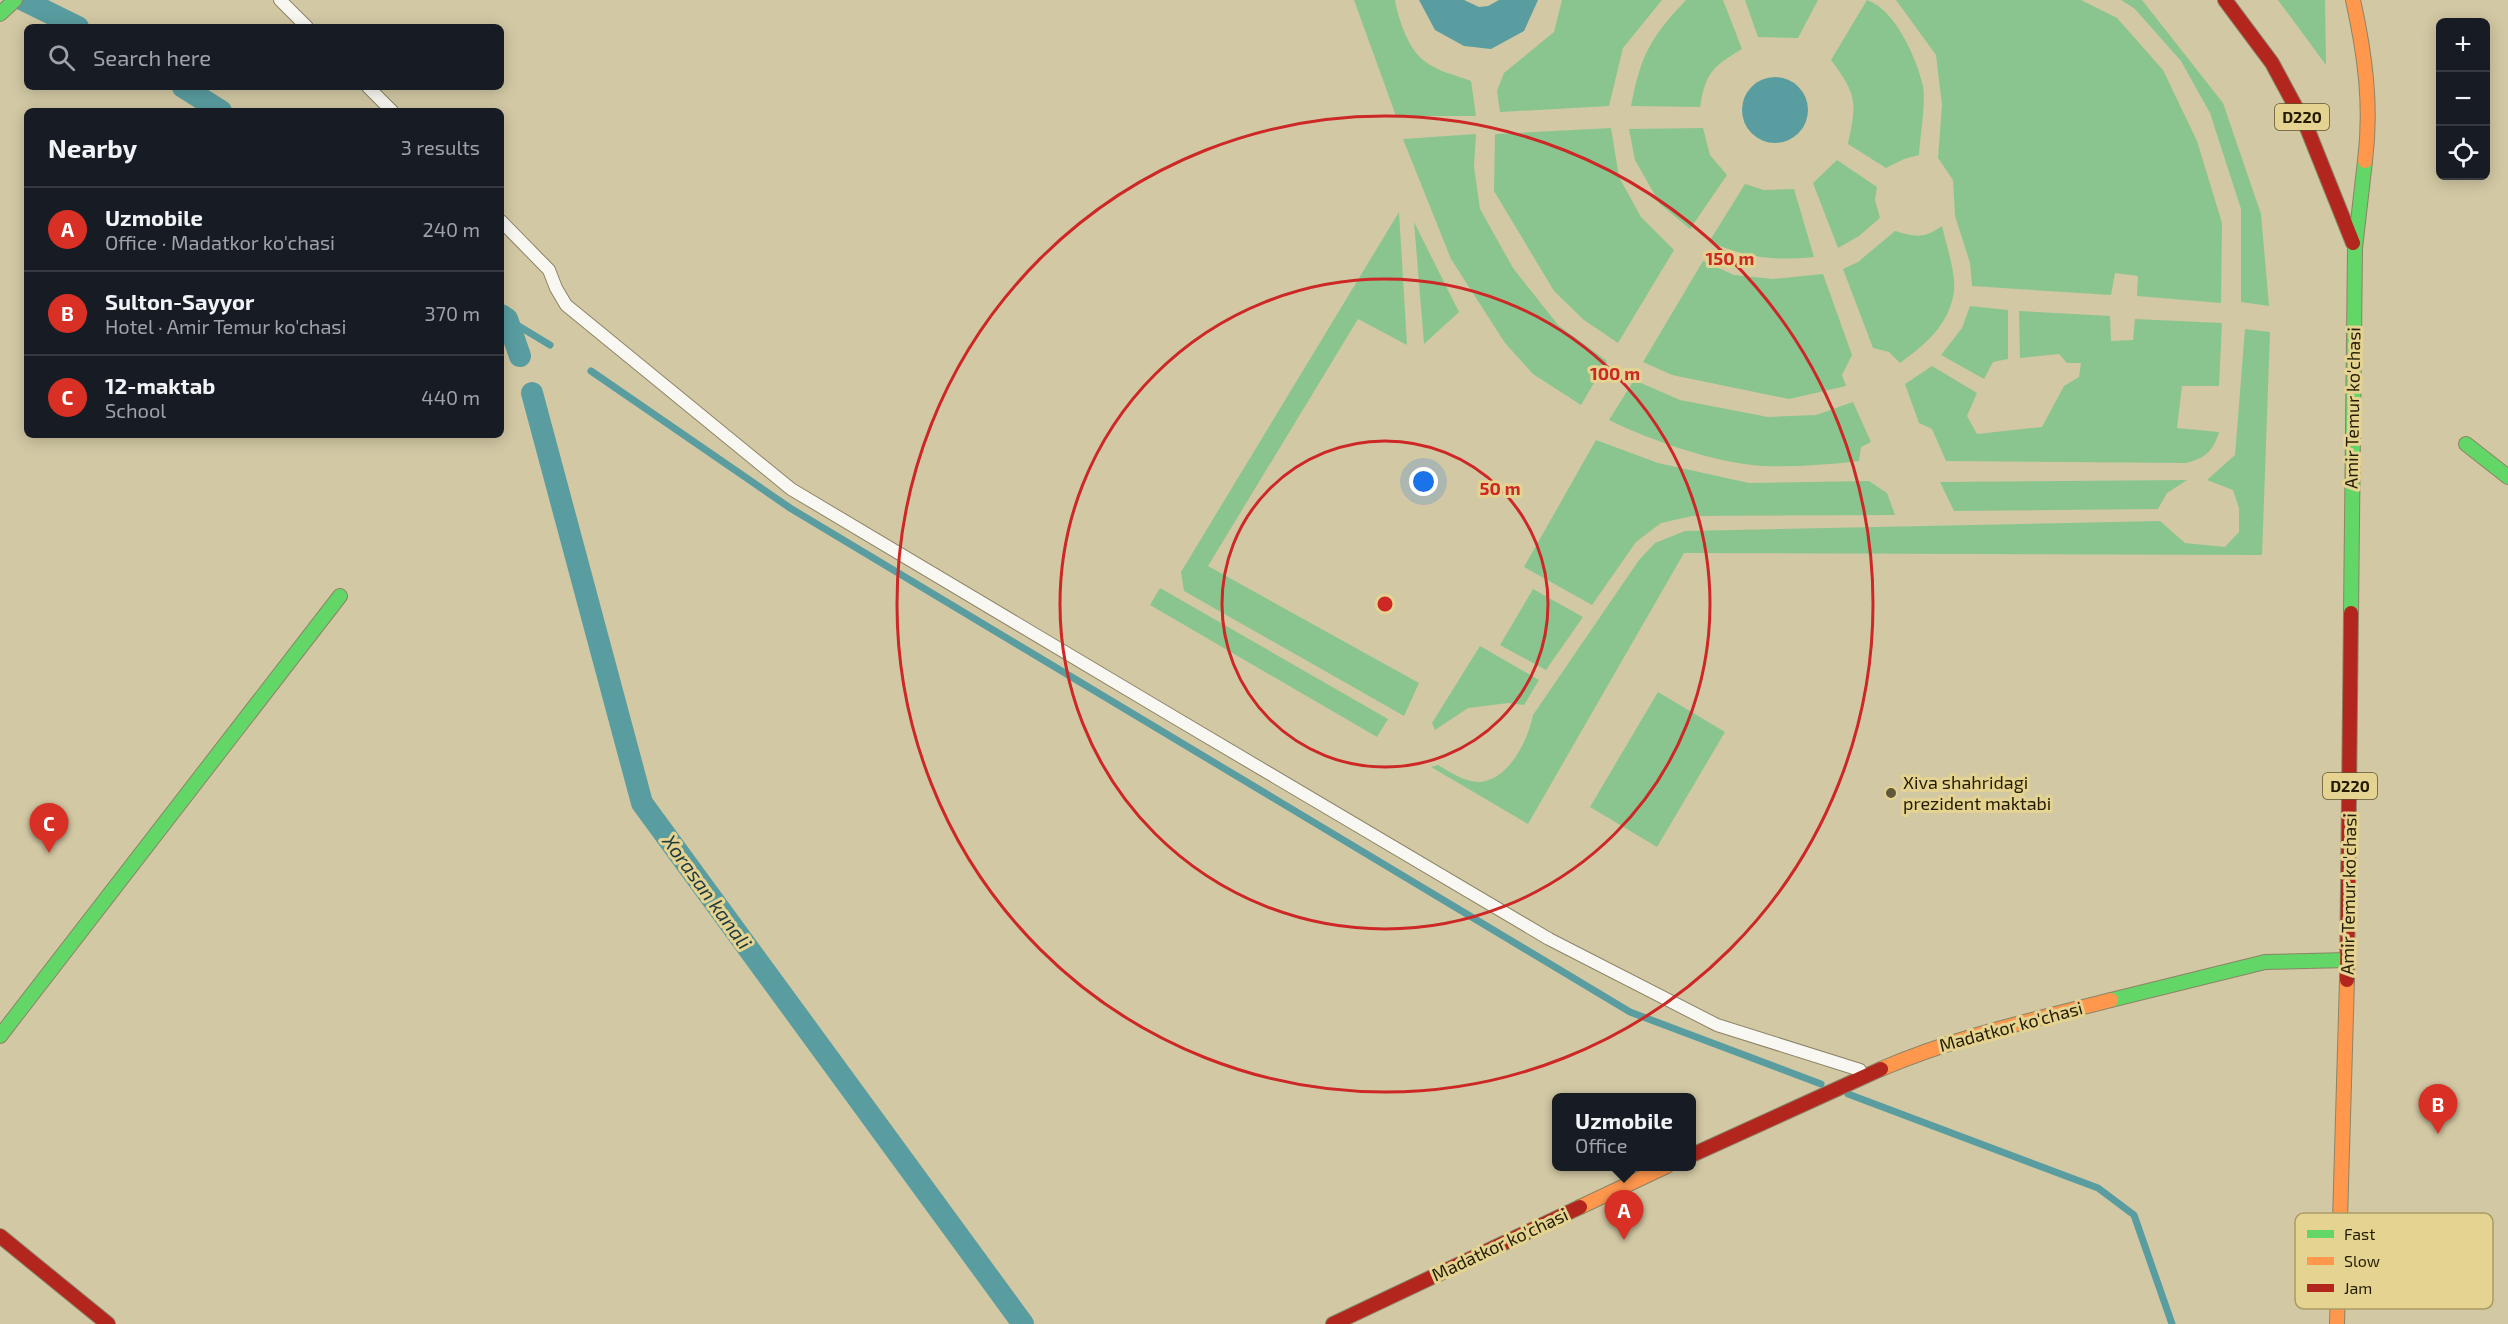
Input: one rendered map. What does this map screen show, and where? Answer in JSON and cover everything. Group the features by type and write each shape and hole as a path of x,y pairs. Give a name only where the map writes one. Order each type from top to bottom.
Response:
{"street":[{"path":"0,14 15,0"},
{"name":"Amir Temur ko'chasi","path":"2225,0 2272,63 2307,128 2355,248"},
{"name":"Amir Temur ko'chasi","path":"2340,1213 2348,960 2355,248 2369,130 2363,43 2353,0"},
{"path":"2466,444 2508,477"},
{"path":"0,1036 340,596"},
{"name":"Madatkor ko'chasi","path":"1696,1153 1863,1076 1918,1053 1977,1035 2265,962 2348,960"},
{"name":"Madatkor ko'chasi","path":"1333,1324 1658,1171"},
{"path":"0,1236 108,1324"},
{"name":"Amir Temur ko'chasi","path":"2337,1309 2337,1324"}],"lane":[{"path":"280,0 304,24"},
{"path":"371,90 389,108"},
{"path":"504,224 549,270 566,305 791,489 1549,939 1717,1025 1863,1076"}],"green space":[{"path":"1354,0 1395,0 1404,32 1418,55 1434,67 1471,81 1476,116 1396,116"},
{"path":"1562,0 1662,0 1623,48 1609,106 1500,112 1497,91 1504,73 1554,32"},
{"path":"1686,0 1723,0 1742,49 1712,72 1705,86 1700,107 1631,106 1643,60 1649,48 1664,25"},
{"path":"1745,0 1818,0 1798,38 1758,37"},
{"path":"1867,0 1887,13 1903,36 1916,62 1924,93 1919,155 1886,168 1848,144 1853,118 1853,99 1846,82 1831,60"},
{"path":"1896,0 2081,0 2117,18 2163,70 2197,141 2222,223 2221,303 2137,296 2138,276 2115,273 2111,295 1972,286 1970,263 1955,216 1953,180 1938,158 1942,105 1936,55"},
{"path":"2121,0 2142,0 2223,103 2261,214 2269,306 2241,302 2241,209 2210,113 2181,61 2135,9"},
{"path":"2278,0 2325,0 2326,65"},
{"path":"1611,128 1619,177 1641,217 1674,250 1618,343 1584,320 1554,291 1494,191 1495,134"},
{"path":"1703,128 1710,155 1727,175 1690,229 1660,204 1635,160 1629,129"},
{"path":"1476,134 1474,167 1480,209 1513,268 1558,325 1607,361 1581,405 1533,374 1505,343 1451,259 1403,139"},
{"path":"1837,160 1877,187 1875,200 1880,218 1859,236 1838,248 1813,183"},
{"path":"1745,184 1764,190 1794,189 1814,257 1785,259 1761,257 1737,252 1709,242"},
{"path":"1399,212 1407,345 1358,319 1208,566 1419,683 1404,716 1184,591 1181,572"},
{"path":"1414,222 1459,312 1424,344"},
{"path":"1942,226 1954,276 1952,303 1935,333 1900,363 1889,352 1873,348 1843,269 1858,262 1895,231 1919,236"},
{"path":"1703,261 1734,275 1773,279 1823,274 1852,355 1842,375 1846,386 1789,399 1672,375 1643,362"},
{"path":"1970,306 2008,310 2008,359 1993,362 1984,379 1941,355 1962,328"},
{"path":"2019,311 2110,316 2111,341 2133,340 2135,319 2222,323 2219,386 2182,386 2177,428 2219,432 2211,449 2199,459 2186,463 1946,461 1932,429 1919,423 1905,384 1932,366 1977,393 1967,416 1977,434 2042,427 2064,386 2079,377 2081,363 2067,363 2059,354 2020,358"},
{"path":"2245,329 2270,332 2262,555 1684,553 1528,824 1431,767 1438,765 1470,781 1481,782 1491,779 1509,766 1522,746 1533,715 1639,560 1655,543 1685,531 2160,521 2185,543 2225,547 2239,532 2239,508 2233,490 2207,480 2235,455"},
{"path":"1634,380 1680,400 1768,417 1816,415 1853,402 1871,442 1861,447 1859,461 1823,465 1763,466 1705,456 1644,436 1609,420"},
{"path":"1596,440 1658,463 1749,483 1869,481 1887,493 1895,515 1692,516 1661,523 1636,542 1592,605 1524,567"},
{"path":"2187,480 2167,493 2158,509 1954,511 1940,482"},
{"path":"1160,588 1388,719 1377,737 1150,605"},
{"path":"1533,589 1583,617 1546,670 1500,645"},
{"path":"1480,646 1539,680 1524,705 1508,703 1468,708 1435,730 1432,723"},
{"path":"1658,692 1725,732 1657,847 1590,807"}],"water":[{"path":"1419,0 1464,0 1479,7 1488,6 1499,0 1538,0 1524,31 1491,49 1464,46 1435,30"},
{"path":"1775,77 1787,80 1798,87 1805,98 1808,110 1805,122 1798,133 1787,140 1775,143 1763,140 1752,133 1745,122 1742,110 1745,98 1752,87 1763,80"}],"waterway":[{"name":"Xorasan kanali","path":"23,0 72,24"},
{"name":"Xorasan kanali","path":"188,90 216,108"},
{"name":"Xorasan kanali","path":"504,317 507,319 520,356"},
{"path":"507,319 550,345"},
{"path":"591,371 790,508 1630,1012 1821,1084"},
{"name":"Xorasan kanali","path":"532,393 642,803 1023,1324"},
{"path":"1848,1094 2098,1188 2134,1215 2172,1324"}],"traffic: fast":[{"path":"0,14 15,0"},
{"path":"2351,613 2355,248 2365,161"},
{"path":"2466,444 2508,477"},
{"path":"0,1036 340,596"},
{"path":"2111,1000 2265,962 2348,960"}],"traffic: slow":[{"path":"2353,0 2366,80 2368,120 2365,161"},
{"path":"2340,1213 2347,980"},
{"path":"1881,1069 1966,1038 2111,1000"},
{"path":"1580,1207 1656,1171"},
{"path":"2337,1309 2337,1324"}],"traffic: jam":[{"path":"2225,0 2272,63 2307,128 2353,243"},
{"path":"2347,980 2351,613"},
{"path":"1696,1153 1881,1069"},
{"path":"1333,1324 1580,1207"},
{"path":"0,1236 108,1324"}],"place":[{"name":"Xiva shahridagi prezident maktabi","path":"1891,793"},
{"name":"12-maktab","path":"49,853"},
{"name":"Sulton-Sayyor","path":"2438,1134"},
{"name":"Uzmobile","path":"1624,1240"}]}
